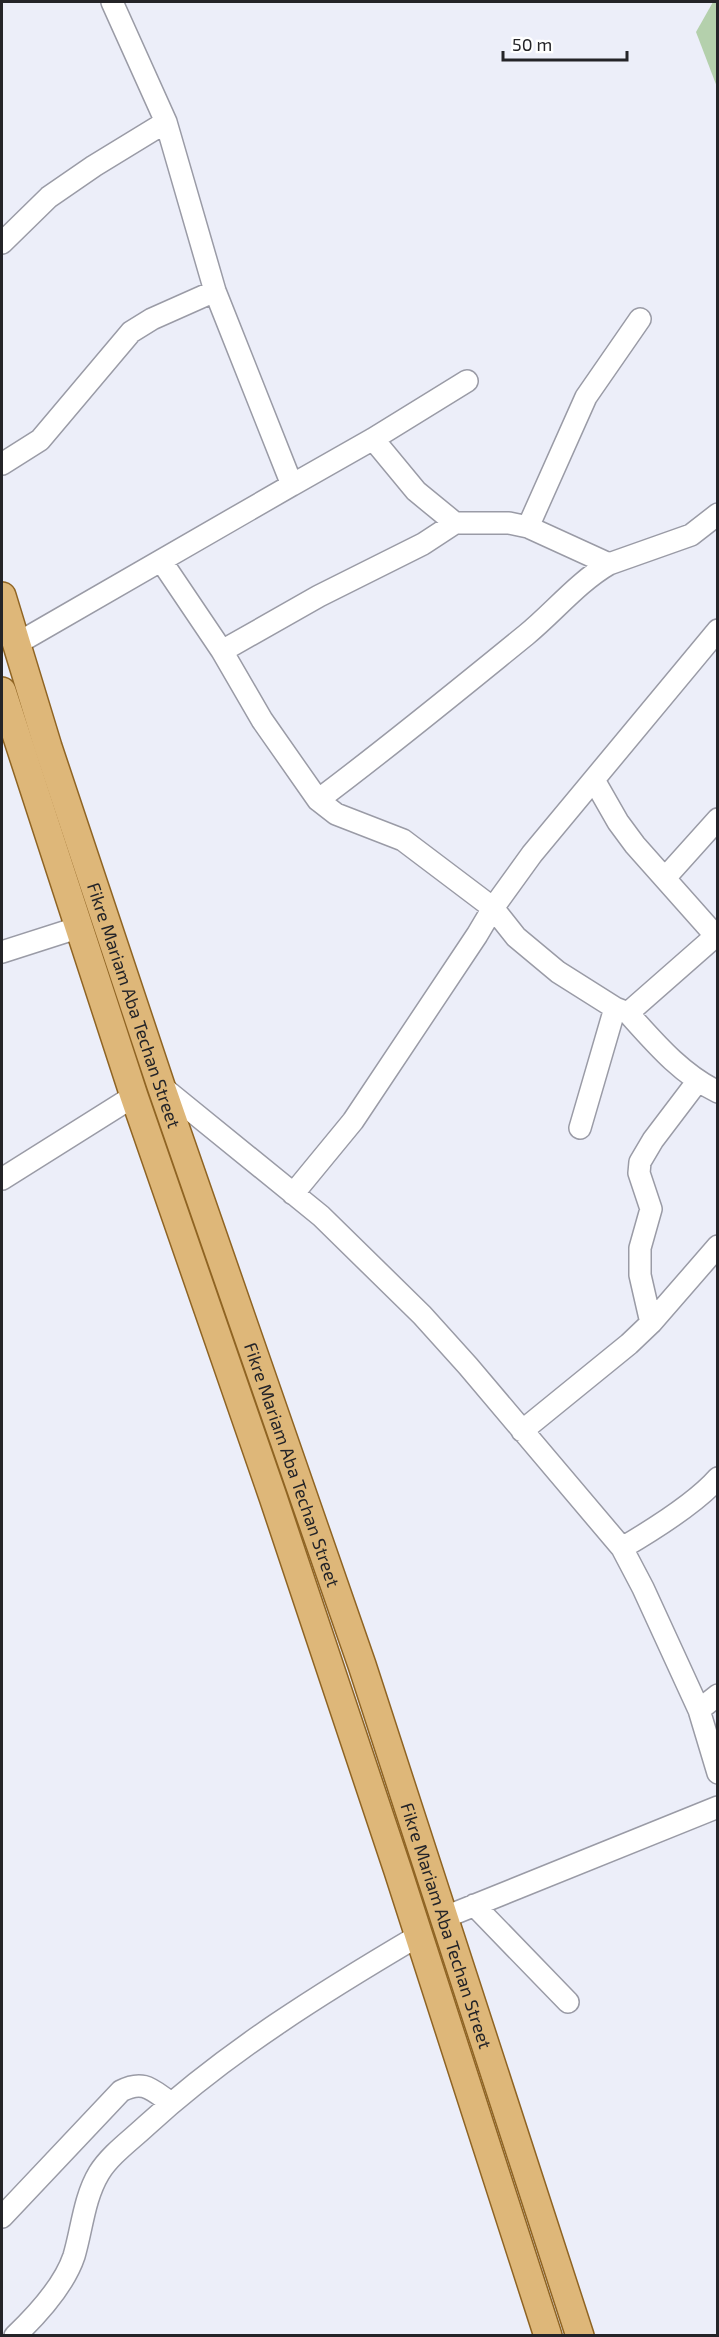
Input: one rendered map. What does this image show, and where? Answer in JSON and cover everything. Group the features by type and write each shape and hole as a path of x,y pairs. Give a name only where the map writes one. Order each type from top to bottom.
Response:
{"main road":[{"name":"Fikre Mariam Aba Techan Street","path":"2,596 48,747 160,1086 358,1654 580,2336"},
{"name":"Fikre Mariam Aba Techan Street","path":"2,691 134,1096 269,1486 548,2336"}],"street":[{"path":"112,2 166,122 215,291 292,485"},
{"path":"2,243 49,197 94,166 166,122"},
{"path":"2,464 39,440 131,332 152,319 215,291"},
{"path":"528,527 586,397 640,319"},
{"path":"18,643 373,439 467,381"},
{"path":"373,439 416,491 455,523"},
{"path":"318,800 410,730 539,625 592,574 609,564 691,535 717,514"},
{"path":"222,651 319,596 423,544 455,523 509,523 528,527 609,564"},
{"path":"162,562 222,651 262,720 318,800 336,814 403,840 492,908 516,937 558,972 622,1010 682,1071 717,1092"},
{"path":"293,1194 353,1121 477,935 492,908 532,854 717,630"},
{"path":"580,1128 622,1010 716,934 624,830 594,780"},
{"path":"665,878 717,819"},
{"path":"2,950 80,927"},
{"path":"651,1323 640,1275 640,1248 651,1209 639,1173 640,1162 653,1140 697,1082"},
{"path":"160,1086 321,1216 422,1315 622,1548 699,1710 717,1773"},
{"path":"2,1179 134,1096"},
{"path":"522,1431 629,1344 651,1323 717,1246"},
{"path":"622,1548 689,1502 717,1478"},
{"path":"699,1710 717,1695"},
{"path":"443,1918 717,1807"},
{"path":"474,1905 568,2002"},
{"path":"15,2336 45,2303 64,2277 73,2257 92,2187 99,2172 113,2156 171,2103 319,1995 418,1936"},
{"path":"2,2217 121,2091 133,2085 147,2086 171,2103"}],"green space":[{"path":"713,2 717,2 717,87 696,32"}]}
